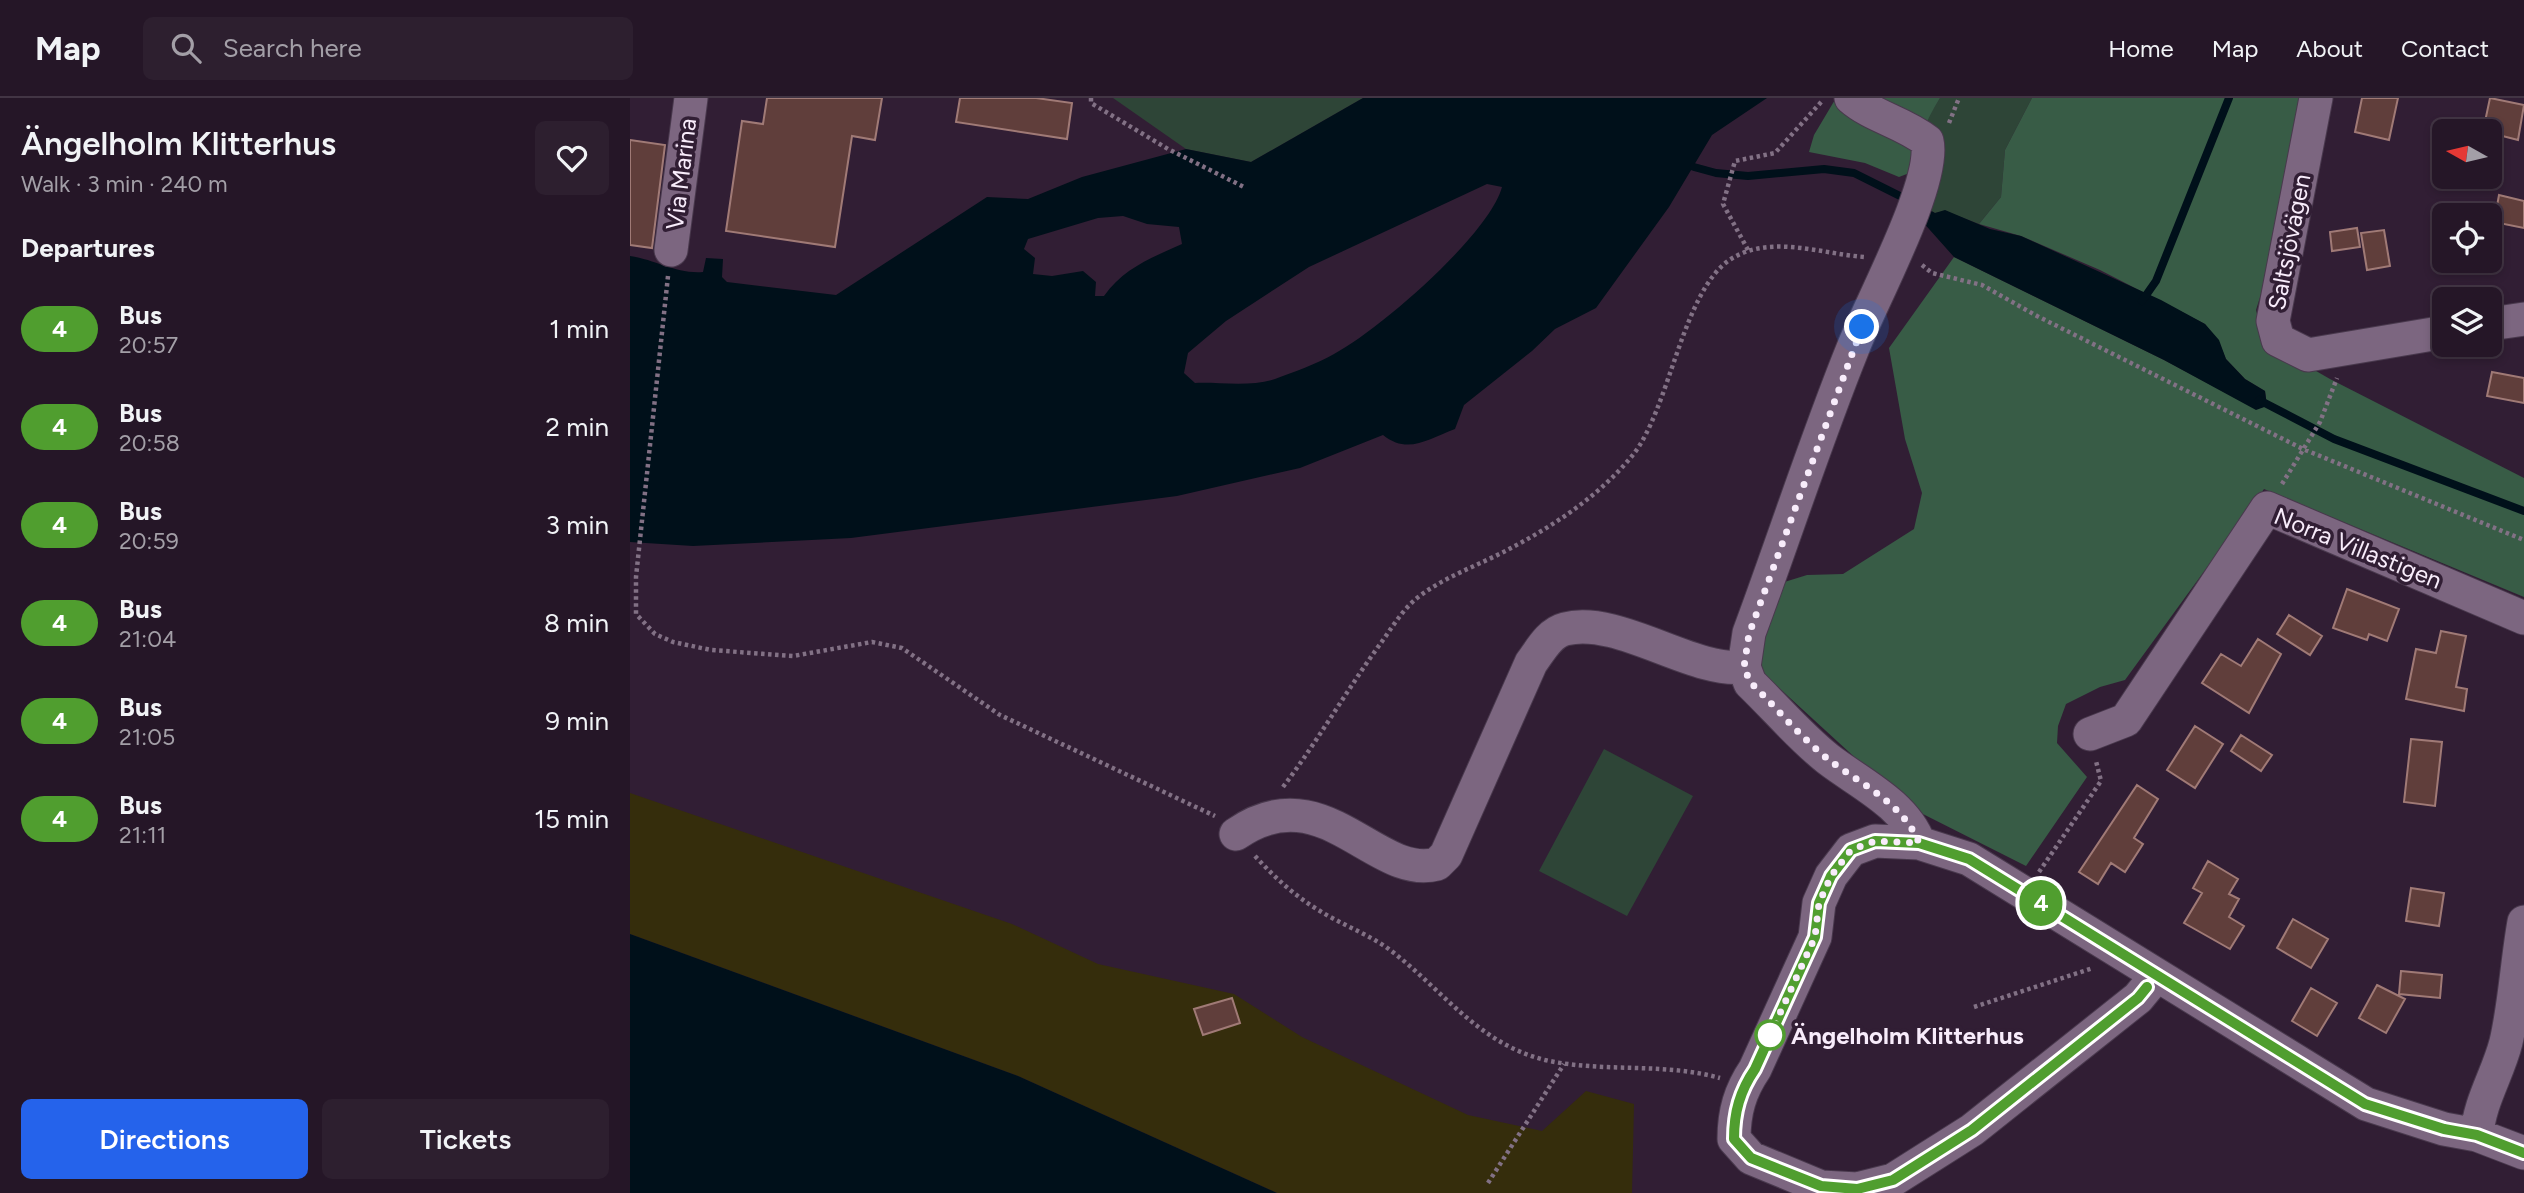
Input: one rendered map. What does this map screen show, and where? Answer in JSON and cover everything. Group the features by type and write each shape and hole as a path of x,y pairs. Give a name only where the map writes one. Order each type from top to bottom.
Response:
{"street":[{"name":"Via Marina","path":"671,250 691,98"},
{"path":"1851,98 1862,108 1906,125 1927,141 1930,160 1923,184 1853,349 1749,634 1744,667 1750,682 1827,758 1879,794 1914,829 1919,843"},
{"name":"Saltsjövägen","path":"2316,98 2273,321 2278,340 2295,351 2308,355 2432,334"},
{"path":"2502,322 2524,319"},
{"name":"Norra Villastigen","path":"2090,734 2126,720 2267,508 2524,618"},
{"path":"1236,834 1252,823 1269,818 1313,818 1415,867 1437,864 1446,855 1531,663 1550,638 1564,629 1584,628 1635,638 1714,664 1744,667"},
{"path":"2157,975 2138,998 1972,1130 1893,1180 1857,1189 1821,1186 1751,1158 1734,1139 1734,1115 1744,1085 1815,937 1819,903 1831,876 1851,850 1875,841 1919,843 1969,859 2127,956 2365,1104 2444,1129 2477,1135 2524,1153"},
{"path":"2477,1135 2478,1114 2494,1079 2507,1039 2524,922"}],"path":[{"path":"1091,98 1091,103 1168,149 1246,188"},
{"path":"1748,250 1723,204 1735,161 1775,153 1825,98"},
{"path":"1269,818 1268,807 1310,751 1359,674 1417,598 1450,578 1512,548 1577,509 1634,454 1650,427 1676,354 1704,292 1728,261 1748,250 1766,246 1918,263 1932,273 1982,285 2037,316 2303,449 2524,540"},
{"path":"671,250 633,585 633,615 655,634 673,642 711,650 793,656 872,642 902,648 999,715 1222,820 1275,878 1318,910 1386,948 1471,1024 1523,1054 1564,1063 1709,1075 1744,1085"},
{"path":"2267,508 2320,422 2334,388 2342,349"},
{"path":"2024,893 2101,781 2090,734"},
{"path":"1974,1007 2127,956"},
{"path":"1488,1183 1564,1063"}],"green space":[{"path":"1113,98 1363,98 1251,162 1186,149"},
{"path":"1836,98 1940,98 1922,134 1912,172 1899,177 1865,163 1809,152 1814,135"},
{"path":"1940,98 2032,98 2005,150 2001,197 1979,224 1945,211 1935,213 1926,208 1925,122"},
{"path":"2032,98 2306,98 2296,182 2256,310 2264,341 2330,379 2524,478 2524,597 2264,489 2125,680 2100,687 2066,704 2058,726 2057,743 2087,777 2026,866 1909,807 1753,664 1778,584 1807,575 1843,574 1914,529 1922,493 1905,439 1889,348 1954,257 2164,360 2256,409 2267,406 2265,391 2245,379 2226,359 2218,340 2205,324 2100,270 2021,236 1979,224 2001,197 2005,150"},
{"path":"1604,749 1693,796 1627,916 1539,871"}],"sand":[{"path":"630,793 1012,924 1098,964 1234,994 1302,1037 1468,1115 1542,1131 1586,1091 1634,1104 1632,1193 1277,1193 1018,1076 630,934"}],"water":[{"path":"1363,98 1767,98 1712,135 1669,207 1596,308 1555,329 1532,351 1464,405 1455,429 1427,441 1401,444 1383,435 1300,468 1177,496 851,538 693,546 630,542 630,256 693,272 703,272 706,258 723,259 722,277 727,282 836,295 987,197 1028,199 1082,177 1186,149 1251,162","holes":["1487,184 1502,187 1493,207 1477,230 1430,280 1354,342 1320,361 1266,381 1246,384 1195,383 1184,373 1188,353 1226,321 1309,267","1123,216 1147,224 1179,227 1182,244 1129,271 1104,296 1095,296 1096,282 1083,271 1052,276 1033,274 1035,258 1024,249 1028,239 1098,218"]},
{"path":"1926,208 1935,213 1945,210 1990,229 2021,236 2161,300 2205,324 2219,340 2226,359 2245,379 2265,391 2267,406 2256,410 2164,360 1954,257 1921,220"},
{"path":"630,934 1018,1076 1277,1193 630,1193"}],"building":[{"path":"767,98 882,98 875,140 852,136 835,247 726,231 742,121 763,124"},
{"path":"960,98 1036,98 1072,103 1067,139 956,122"},
{"path":"2362,98 2398,98 2389,140 2355,132"},
{"path":"2490,98 2524,105 2518,140 2502,136 2502,119 2486,119"},
{"path":"630,140 665,145 652,248 630,245"},
{"path":"2499,195 2524,201 2524,228 2502,224 2502,203 2498,203"},
{"path":"2357,228 2360,247 2332,251 2330,232"},
{"path":"2384,230 2390,266 2367,270 2361,233"},
{"path":"2492,372 2524,378 2524,403 2487,396"},
{"path":"2347,589 2399,609 2387,641 2369,634 2367,640 2333,628"},
{"path":"2289,615 2322,636 2310,655 2277,634"},
{"path":"2441,631 2466,636 2456,687 2467,689 2464,711 2406,699 2416,649 2436,653"},
{"path":"2258,639 2281,654 2249,713 2202,683 2221,654 2241,666"},
{"path":"2195,726 2223,744 2195,788 2167,770"},
{"path":"2241,735 2272,755 2261,771 2231,751"},
{"path":"2411,739 2442,742 2435,806 2404,802"},
{"path":"2137,785 2158,799 2134,838 2143,844 2125,872 2111,863 2098,884 2079,872"},
{"path":"2208,861 2238,879 2229,894 2239,899 2229,917 2244,926 2230,949 2184,923 2202,893 2193,888"},
{"path":"2411,888 2444,893 2439,926 2406,921"},
{"path":"2293,919 2328,939 2311,968 2277,948"},
{"path":"2401,971 2442,975 2440,998 2399,994"},
{"path":"2377,985 2405,999 2386,1033 2359,1018"},
{"path":"2311,988 2337,1003 2317,1036 2292,1021"},
{"path":"1232,998 1240,1023 1203,1035 1194,1009"}],"waterway":[{"path":"2142,301 2156,281 2229,98"},
{"path":"1694,167 1716,173 1748,176 1824,169 1854,173 1902,197"},
{"path":"2259,400 2334,439 2524,511"}],"bus line":[{"name":"4","path":"2147,987 2138,998 1972,1130 1893,1180 1857,1189 1821,1186 1751,1158 1734,1139 1734,1115 1744,1085 1755,1069 1815,937 1819,903 1831,876 1851,850 1875,841 1919,843 1969,859 2365,1104 2444,1129 2477,1135 2524,1153"}],"place":[{"name":"Ängelholm Klitterhus","path":"1770,1035"}],"route":[{"path":"1770,1035 1815,937 1819,903 1831,876 1851,850 1875,841 1919,843 1914,829 1879,794 1827,758 1750,682 1744,667 1749,634 1862,327"}]}
